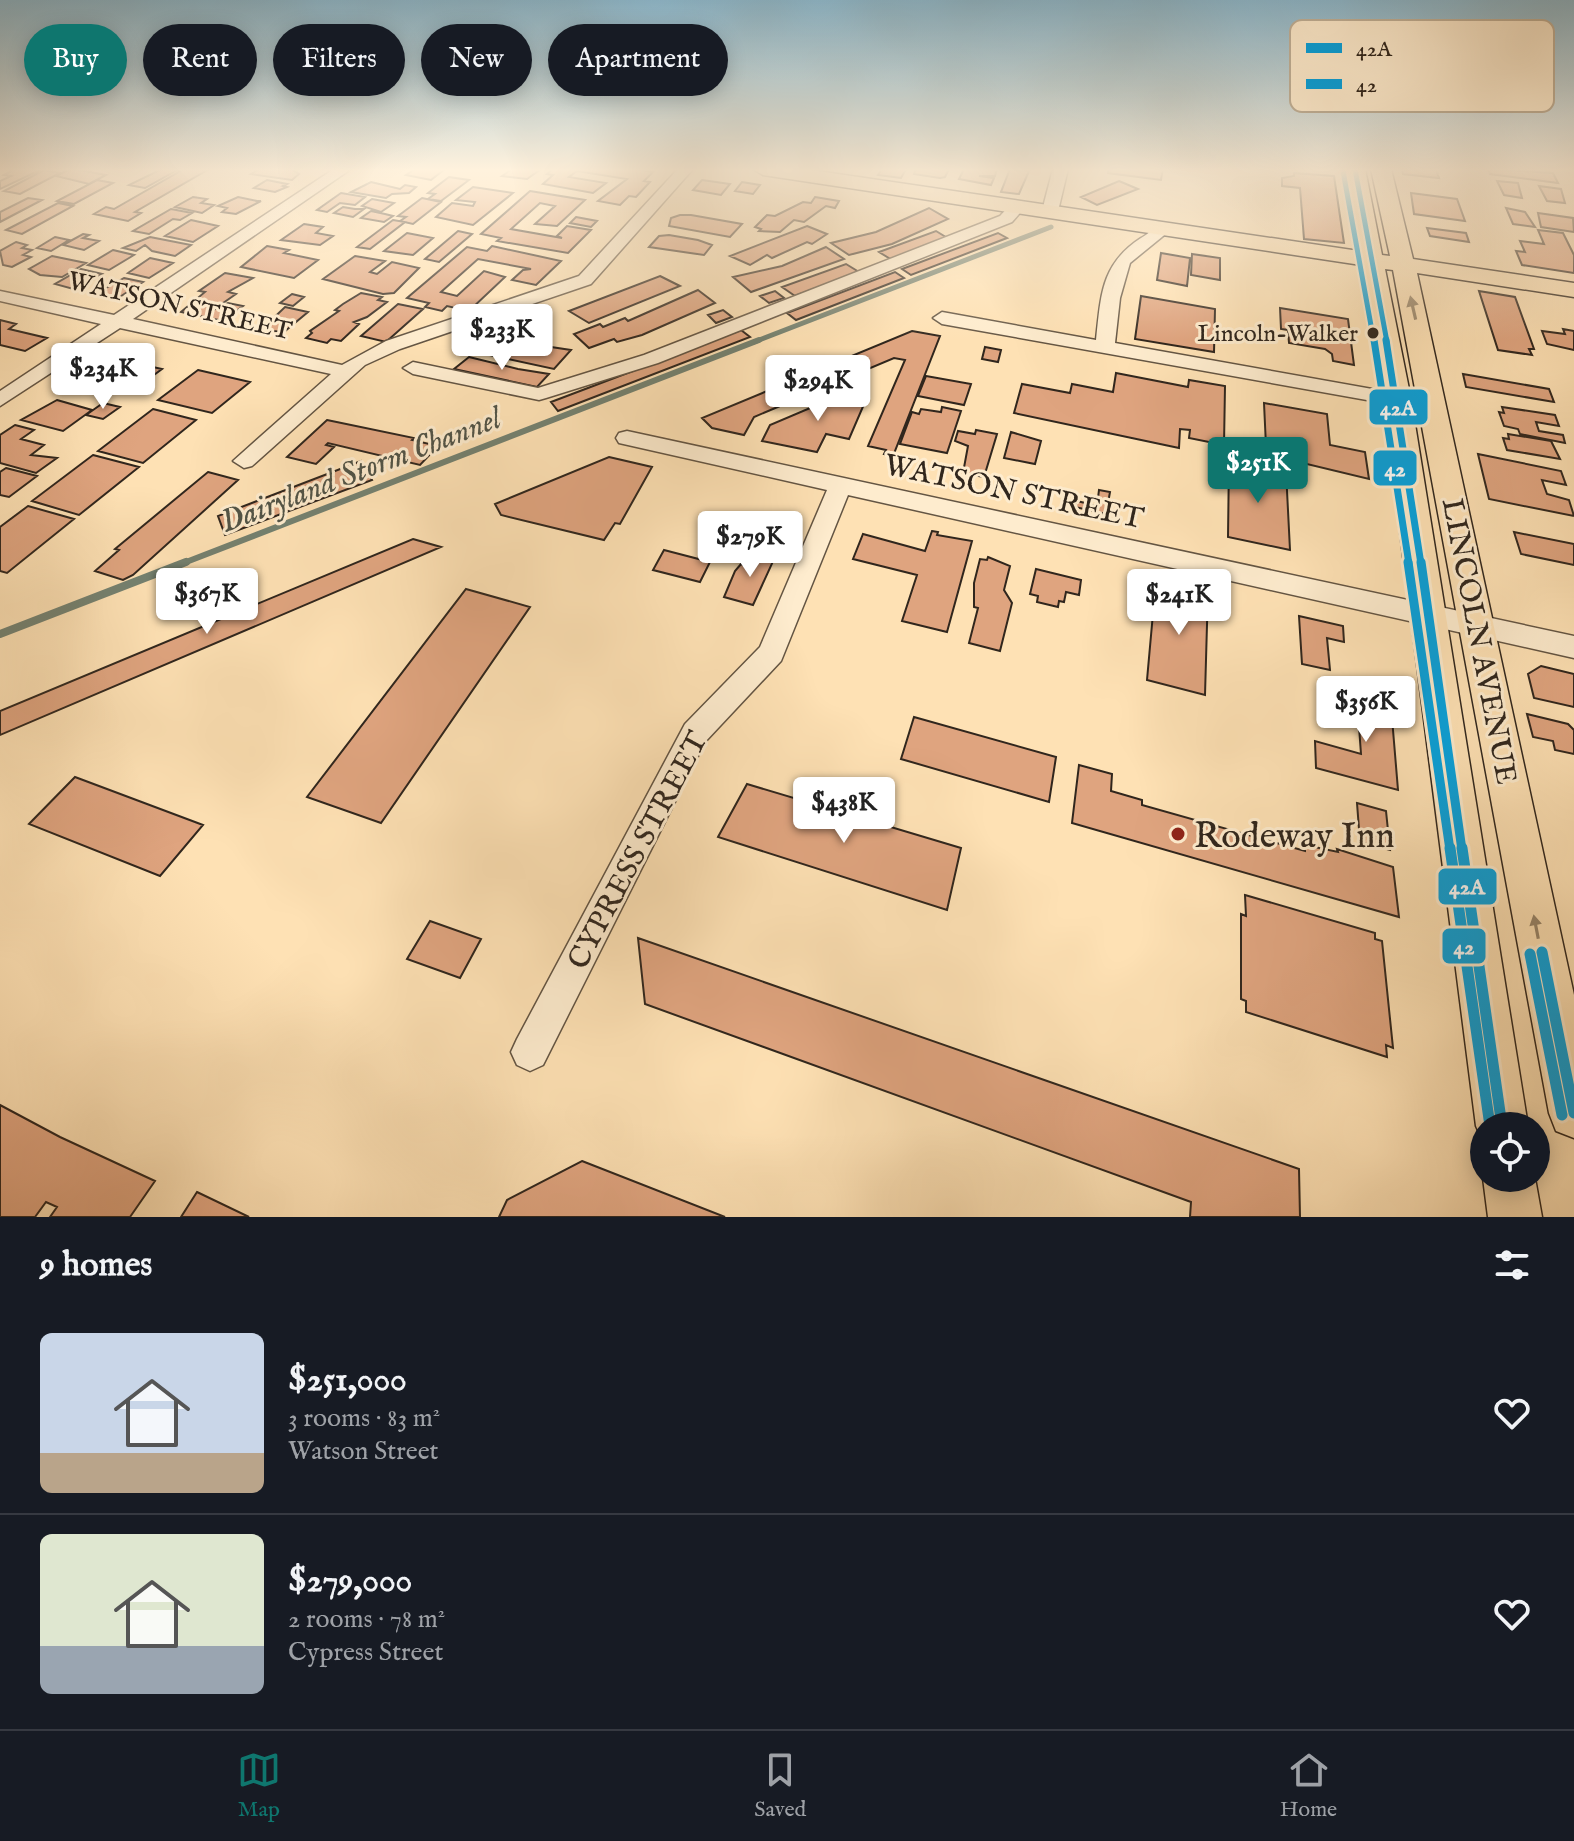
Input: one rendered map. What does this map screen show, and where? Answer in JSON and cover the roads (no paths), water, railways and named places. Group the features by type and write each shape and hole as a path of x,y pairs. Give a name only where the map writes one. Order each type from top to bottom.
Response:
{"main road":[{"path":"1142,226 1574,290"},
{"name":"LINCOLN AVENUE","path":"1365,226 1397,399 1500,1112"},
{"name":"LINCOLN AVENUE","path":"1394,226 1434,406 1475,626 1574,1113"},
{"path":"1511,1192 1515,1217"}],"street":[{"path":"0,400 260,226"},
{"path":"244,461 358,361 393,345 585,280 634,226"},
{"path":"413,368 539,394 558,390 651,359 989,226"},
{"path":"1105,347 1117,269 1126,256 1153,240 1162,229"},
{"name":"WATSON STREET","path":"0,296 347,372"},
{"path":"942,318 1434,406"},
{"name":"WATSON STREET","path":"627,438 1574,647"},
{"name":"CYPRESS STREET","path":"530,1052 695,733 771,653 840,486"}],"waterway":[{"name":"Dairyland Storm Channel","path":"754,342 1051,227"},
{"name":"Dairyland Storm Channel","path":"181,564 759,340"},
{"name":"Dairyland Storm Channel","path":"0,634 186,562"}],"place":[{"name":"Lincoln-Walker","path":"1373,333"},
{"name":"Rodeway Inn","path":"1178,834"}]}
